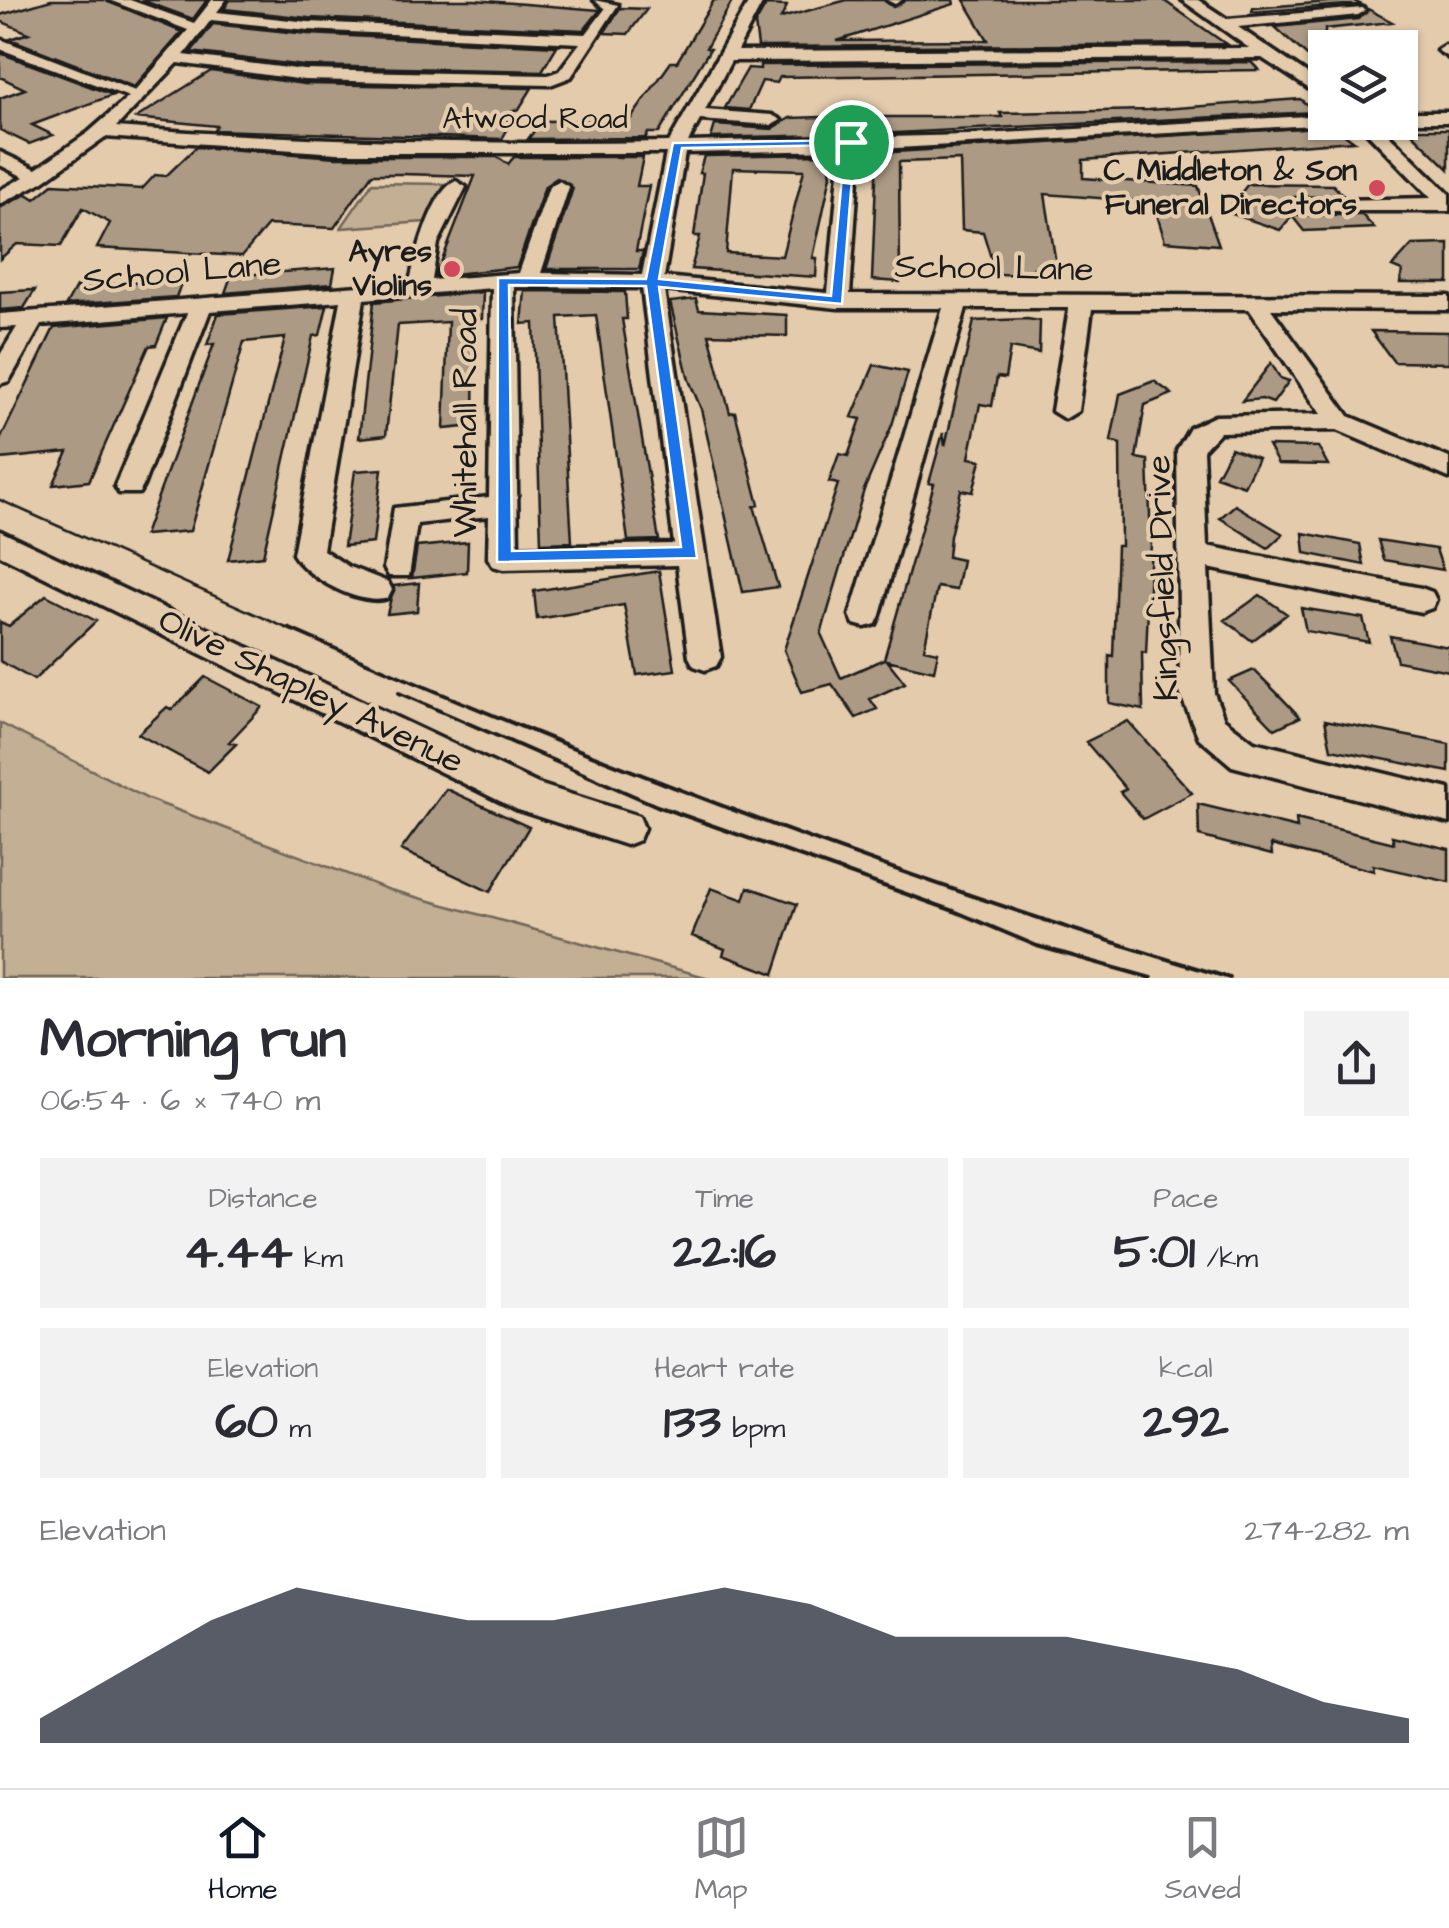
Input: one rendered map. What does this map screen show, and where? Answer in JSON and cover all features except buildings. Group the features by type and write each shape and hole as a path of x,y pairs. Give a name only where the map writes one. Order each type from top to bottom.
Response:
{"street":[{"path":"116,0 203,22 589,39"},
{"path":"0,198 105,132 176,58 219,0"},
{"path":"705,657 652,282 677,145 757,0"},
{"path":"1188,0 1308,82"},
{"path":"176,58 304,75 510,81 559,77 612,8 604,1"},
{"path":"1224,24 1358,12"},
{"path":"0,44 127,92"},
{"path":"724,56 1266,53"},
{"path":"694,114 772,120"},
{"path":"1418,117 1449,116"},
{"name":"Atwood Road","path":"105,132 368,148 1138,134 1308,121"},
{"path":"1384,140 1447,201"},
{"path":"838,301 851,142"},
{"path":"0,158 28,172"},
{"path":"420,287 428,243 456,187"},
{"name":"Whitehall Road","path":"559,187 516,280 503,558 691,554"},
{"path":"1294,207 1447,201"},
{"name":"School Lane","path":"0,321 516,280 652,282 838,301 1449,303"},
{"path":"354,292 308,554 338,575 377,590"},
{"path":"865,614 956,303"},
{"path":"1065,412 1081,304"},
{"path":"130,486 201,305"},
{"path":"1257,305 1340,422"},
{"path":"0,376 33,319"},
{"name":"Kingsfield Drive","path":"1449,469 1340,422 1215,424 1199,434 1190,450 1196,693 1216,734 1259,761 1449,806"},
{"path":"399,568 404,515 504,505"},
{"name":"Olive Shapley Avenue","path":"0,542 530,798 626,828"},
{"path":"1193,554 1421,600"}],"shaded area":[{"path":"372,183 445,184 425,222 341,228"},
{"path":"0,723 148,799 387,889 709,978 0,978"}],"tram line":[{"path":"0,500 293,631"},
{"path":"288,628 753,818 990,902 1230,978"},
{"path":"399,693 657,806 954,911 1037,946 1151,978"}],"place":[{"name":"C Middleton & Son Funeral Directors","path":"1377,188"},
{"name":"Ayres Violins","path":"452,269"}],"route":[{"path":"851,142 677,145 667,182 652,282 502,281 503,558 691,554 652,282 838,301 851,142"}]}
